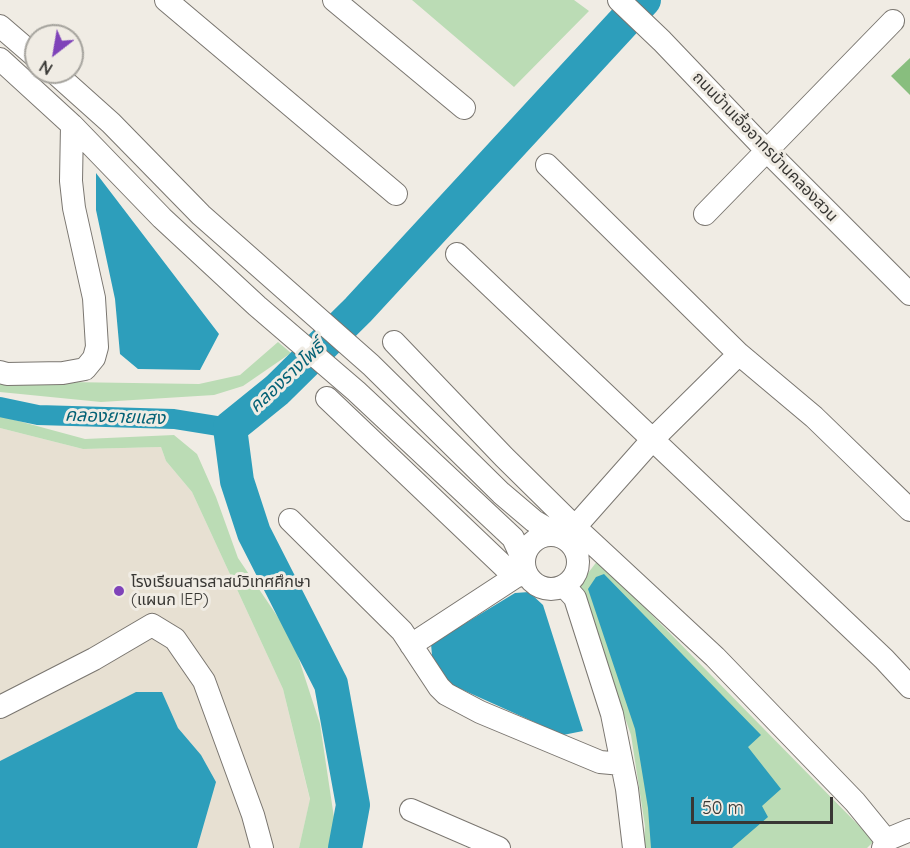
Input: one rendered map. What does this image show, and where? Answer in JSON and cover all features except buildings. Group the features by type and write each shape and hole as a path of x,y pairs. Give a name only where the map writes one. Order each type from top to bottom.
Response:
{"street":[{"path":"166,0 396,194"},
{"path":"334,0 464,108"},
{"name":"ถนนบ้านเอื้ออาทรบ้านคลองสวน","path":"619,0 910,294"},
{"path":"705,214 893,21"},
{"path":"0,26 24,47"},
{"path":"0,59 72,125 162,218 259,308 356,391 513,538 521,570"},
{"path":"67,84 111,123 201,215 371,365 501,493 534,521 567,534 578,556 575,576 564,586 549,590 531,582 521,570 327,398"},
{"path":"0,372 8,374 63,373 85,369 94,358 97,347 94,297 74,208 71,181 72,125"},
{"path":"547,165 739,354 814,417 910,510"},
{"path":"457,254 884,659 910,687"},
{"path":"394,342 504,457 567,534 715,657 855,802 884,844 910,830"},
{"path":"411,645 521,570 527,548 535,540 546,535 567,534 653,439 739,354"},
{"path":"290,520 388,617 440,687 460,702 600,762 622,764"},
{"path":"564,586 575,598 612,714 634,848"},
{"path":"0,707 94,659 152,625 175,639 204,681 253,815 262,848"},
{"path":"411,810 499,848"}],"shaded area":[{"name":"โรงเรียนสารสาสน์วิเทศศึกษา (แผนก IEP)","path":"0,428 83,449 161,447 166,461 192,492 283,689 310,800 299,848 0,848"}],"green space":[{"path":"412,0 574,0 589,11 514,87"},
{"path":"910,58 910,95 891,76"},
{"path":"278,342 291,353 243,386 214,395 101,402 0,392 0,381 199,384 240,375"},
{"path":"0,416 85,439 174,435 197,454 216,497 238,558 292,638 320,724 336,831 329,848 299,848 310,799 283,689 192,492 166,461 161,447 83,449 0,428"},
{"path":"598,560 874,841 867,848 644,848 645,826 631,735 579,585"}],"water":[{"path":"96,173 219,334 200,370 138,369 120,354 115,299 96,210"},
{"path":"604,574 761,735 748,747 781,789 762,806 768,817 732,848 651,848 648,808 635,729 588,589 596,577"},
{"path":"529,592 543,605 583,731 563,735 454,686 433,666 431,644 515,593"},
{"path":"136,692 162,692 178,728 201,755 216,782 197,848 0,848 0,761"}],"waterway":[{"name":"คลองรางโพธิ์","path":"345,848 353,805 331,684 254,533 237,481 230,428 277,390 358,310 644,0"},
{"name":"คลองยายแสง","path":"0,407 38,415 174,419 230,428"}],"place":[{"name":"โรงเรียนสารสาสน์วิเทศศึกษา (แผนก IEP)","path":"119,591"}]}
